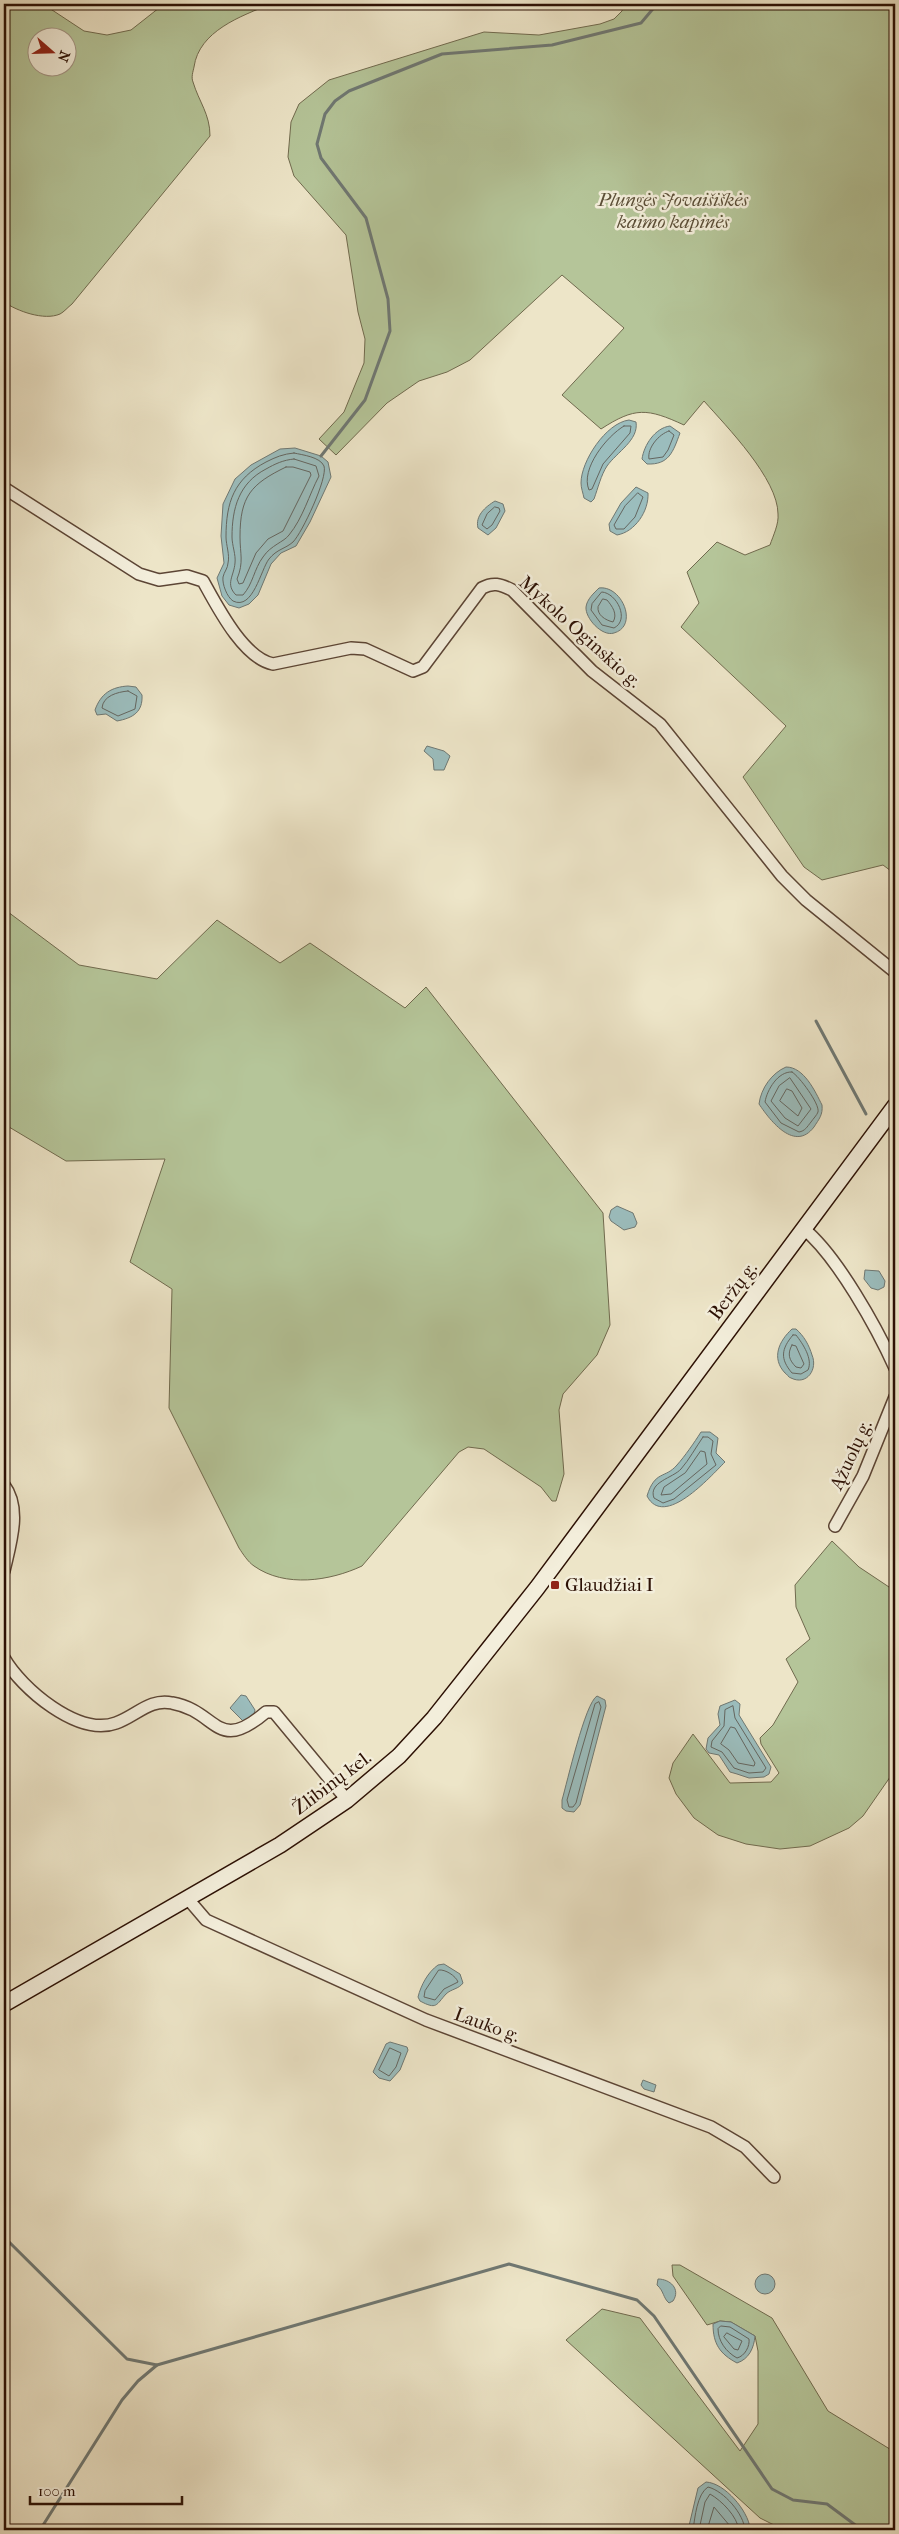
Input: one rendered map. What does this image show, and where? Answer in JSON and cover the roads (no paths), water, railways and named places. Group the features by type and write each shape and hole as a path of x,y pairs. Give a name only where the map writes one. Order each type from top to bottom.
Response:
{"main road":[{"name":"Beržų g.","path":"602,1499 895,1106"},
{"name":"Žlibinų kel.","path":"4,2004 188,1899 272,1849 347,1800 399,1756 434,1718 537,1588 602,1499"}],"street":[{"name":"Mykolo Oginskio g.","path":"4,488 139,574 159,580 187,576 203,581 228,627 264,662 273,664 351,648 365,649 413,671 423,666 482,588 493,584 512,590 592,671 660,724 782,876 806,900 895,972"},
{"path":"804,1229 818,1242 838,1269 874,1324 895,1368"},
{"name":"Ąžuolų g.","path":"835,1526 863,1476 895,1398"},
{"path":"4,1485 12,1503 13,1519 4,1571"},
{"path":"4,1658 11,1670 24,1685 44,1701 64,1714 91,1724 116,1723 148,1705 160,1702 184,1706 215,1725 235,1731 245,1729 266,1712 274,1712 280,1716 347,1800"},
{"name":"Lauko g.","path":"188,1899 206,1920 383,2002 459,2034 712,2127 745,2147 774,2177"}],"water":[{"path":"629,420 636,422 634,434 626,446 607,466 601,477 594,499 591,502 584,498 581,487 585,464 596,444 604,435 620,423"},
{"path":"670,426 680,433 669,456 660,462 647,464 642,459 645,448 651,438 660,430"},
{"path":"295,448 321,456 328,462 331,477 310,522 296,546 281,553 271,564 258,595 249,604 239,608 229,605 222,596 217,578 224,563 221,536 223,504 235,479 251,465 280,449"},
{"path":"636,487 648,493 646,507 640,520 630,530 617,535 610,531 609,524 621,503"},
{"path":"495,501 503,504 505,511 496,528 488,535 478,528 477,524 479,516 484,509"},
{"path":"599,588 615,593 624,607 625,623 621,629 614,633 604,632 595,626 586,611 588,601"},
{"path":"136,687 142,695 141,706 136,713 128,718 117,721 106,714 97,715 95,710 97,704 104,695 117,688"},
{"path":"427,746 444,751 450,756 444,770 434,770 433,759 424,751"},
{"path":"786,1067 792,1068 803,1075 822,1105 821,1114 814,1127 807,1134 799,1136 784,1132 770,1119 759,1104 762,1092 768,1082 776,1073"},
{"path":"617,1206 633,1213 637,1223 635,1227 624,1230 611,1221 609,1217 611,1210"},
{"path":"865,1270 879,1271 885,1281 884,1287 878,1290 871,1288 864,1279"},
{"path":"792,1329 796,1329 804,1338 813,1360 814,1366 810,1375 802,1380 789,1377 778,1361 780,1344"},
{"path":"701,1432 710,1432 718,1438 716,1453 725,1462 687,1497 675,1504 664,1507 655,1505 647,1496 653,1482 677,1465"},
{"path":"241,1695 246,1696 255,1710 254,1714 244,1722 230,1708"},
{"path":"597,1696 605,1700 606,1706 580,1805 574,1812 566,1811 562,1808 562,1800 572,1761 587,1713"},
{"path":"735,1700 740,1704 739,1715 771,1767 769,1774 764,1777 749,1778 730,1772 719,1755 709,1753 706,1749 708,1738 720,1725 718,1714 720,1706"},
{"path":"444,1964 460,1974 463,1983 448,1992 436,2005 433,2006 420,2001 418,1997 425,1979 434,1968"},
{"path":"390,2042 407,2047 408,2050 400,2070 390,2081 379,2078 373,2072 386,2044"},
{"path":"643,2080 656,2085 654,2092 644,2089 641,2085"},
{"path":"765,2274 772,2277 775,2284 772,2291 765,2294 758,2291 755,2284 758,2277"},
{"path":"658,2279 667,2281 673,2286 676,2292 673,2301 669,2303 666,2299 657,2285"},
{"path":"720,2321 731,2322 755,2336 750,2353 745,2359 737,2363 726,2356 719,2348 714,2337 713,2324"},
{"path":"706,2482 721,2487 734,2499 745,2514 750,2528 747,2530 688,2530 698,2488"}],"waterway":[{"path":"321,456 365,400 390,331 388,299 366,218 321,158 317,144 325,114 335,101 349,91 442,54 552,45 641,23 657,4"},
{"path":"816,1021 866,1114"},
{"path":"893,1164 895,1169"},
{"path":"4,2237 127,2359 157,2365 509,2264 637,2300 654,2316 772,2489 793,2500 827,2504 862,2530"},
{"path":"40,2530 122,2400 138,2381 157,2365"},
{"path":"888,2530 895,2525"}],"place":[{"name":"Glaudžiai I","path":"555,1585"}],"park label":[{"name":"Plungės Jovaišiškės kaimo kapinės","path":"673,211"}]}
